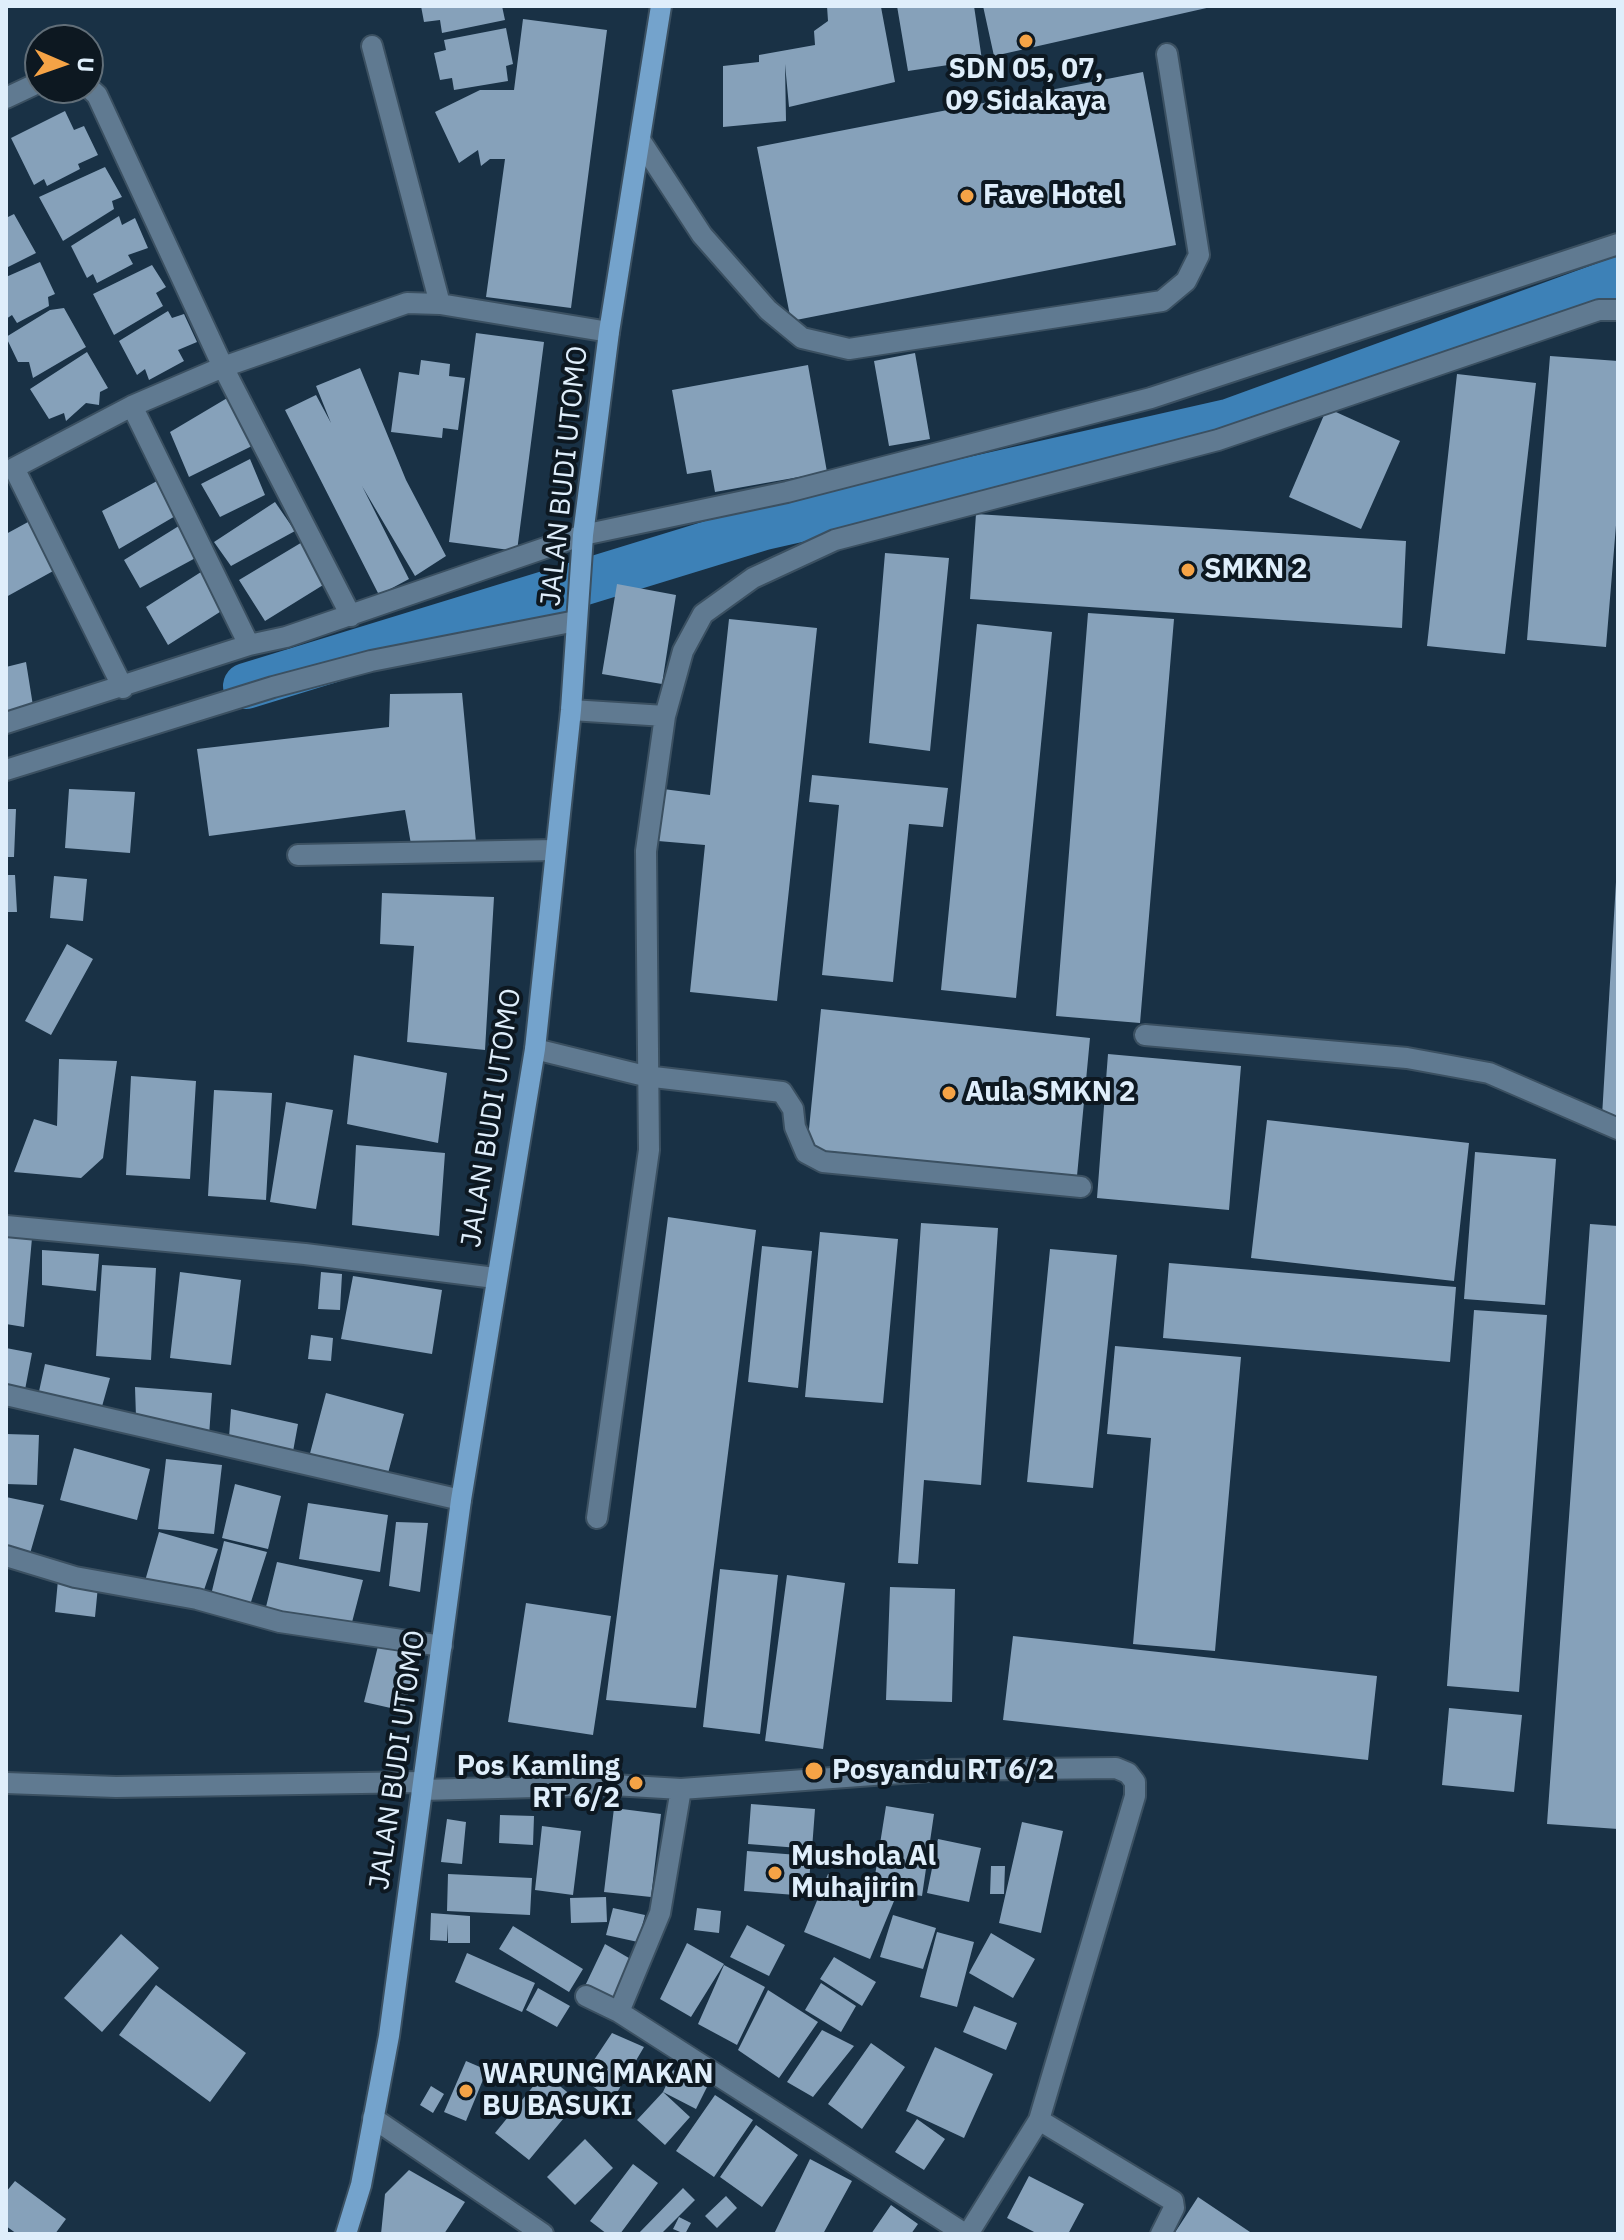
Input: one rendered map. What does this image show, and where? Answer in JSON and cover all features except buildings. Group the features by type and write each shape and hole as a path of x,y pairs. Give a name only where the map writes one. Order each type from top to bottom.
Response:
{"main road":[{"name":"JALAN BUDI UTOMO","path":"346,2234 361,2185 389,2036 461,1500 535,1049 571,710 582,545 609,332 661,6"}],"street":[{"path":"372,46 440,304"},
{"path":"640,140 702,235 768,310 802,338 849,349 1162,301 1186,281 1199,255 1167,54"},
{"path":"101,104 223,367 351,616"},
{"path":"6,723 123,688 249,645 582,545 1151,398 1618,244"},
{"path":"123,688 9,465 132,406 223,367 407,303 440,304 609,332"},
{"path":"597,1518 649,1150 645,1076 646,851 665,716 683,651 703,614 753,578 835,540 1218,440 1599,310 1618,310"},
{"path":"132,406 249,645"},
{"path":"6,770 273,687 577,613"},
{"path":"571,710 665,716"},
{"path":"298,855 555,850"},
{"path":"1145,1035 1407,1058 1489,1073 1618,1129"},
{"path":"535,1049 645,1076 782,1092 793,1109 795,1127 806,1153 823,1162 1081,1187"},
{"path":"6,1226 305,1254 495,1278"},
{"path":"6,1395 461,1500"},
{"path":"6,1556 75,1577 197,1599 280,1622 442,1646"},
{"path":"6,1783 116,1787 613,1785 681,1789 942,1770 1116,1768 1128,1773 1135,1782 1135,1796 1039,2120 967,2234 619,2012 586,1996"},
{"path":"619,2012 660,1913 681,1789"},
{"path":"373,2118 543,2234"},
{"path":"1039,2120 1173,2201 1174,2208 1161,2234"}],"waterway":[{"path":"246,686 764,527 1228,422 1618,280"}],"place":[{"name":"SDN 05, 07, 09 Sidakaya","path":"1026,41"},
{"name":"Fave Hotel","path":"967,196"},
{"name":"SMKN 2","path":"1188,570"},
{"name":"Aula SMKN 2","path":"949,1093"},
{"name":"Posyandu RT 6/2","path":"814,1771"},
{"name":"Pos Kamling RT 6/2","path":"636,1783"},
{"name":"Mushola Al Muhajirin","path":"775,1873"},
{"name":"WARUNG MAKAN BU BASUKI","path":"466,2091"}]}
